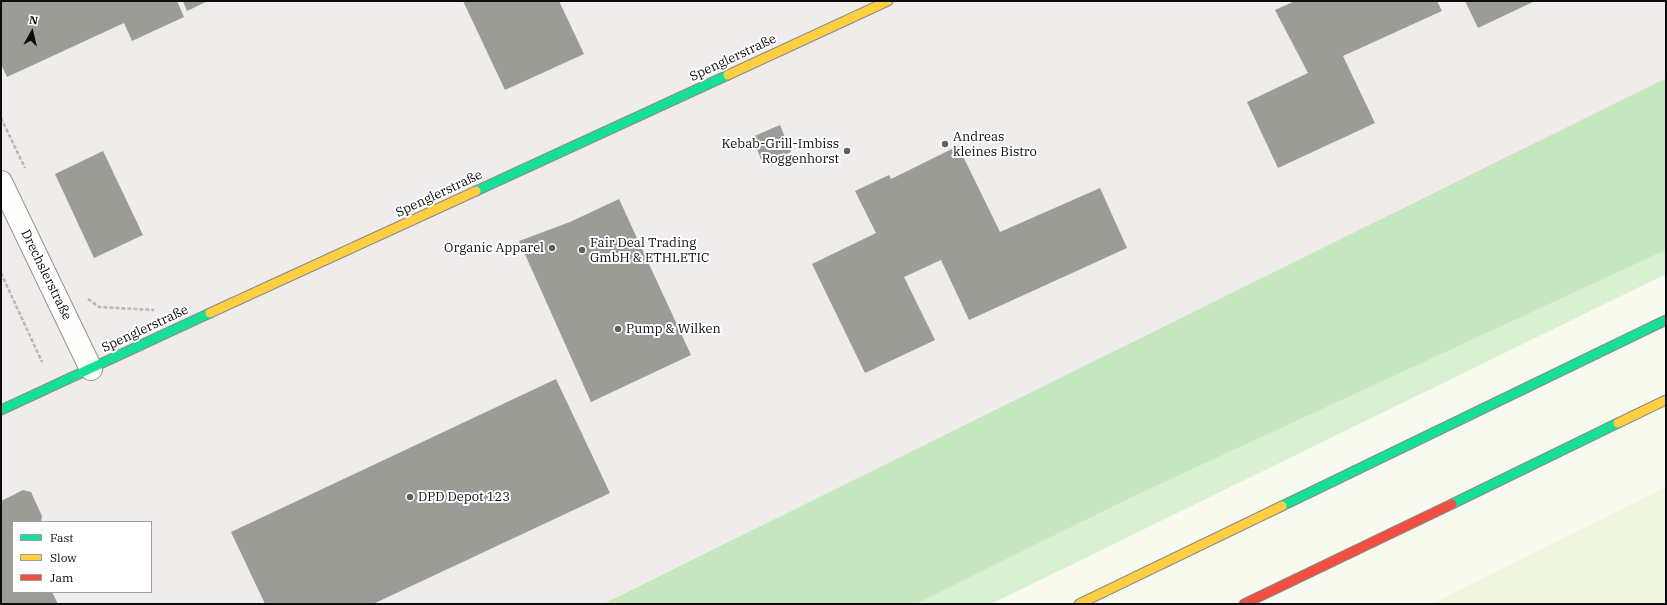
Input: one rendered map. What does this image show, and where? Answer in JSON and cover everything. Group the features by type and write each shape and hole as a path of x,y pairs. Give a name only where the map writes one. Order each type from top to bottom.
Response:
{"main road":[{"name":"Spenglerstraße","path":"1,410 888,1"},
{"path":"1079,604 1666,320"},
{"path":"1244,604 1666,400"}],"street":[{"name":"Drechslerstraße","path":"1,182 91,368"}],"path":[{"path":"1,118 27,173"},
{"path":"1,273 52,386"},
{"path":"84,292 88,299 99,307 160,310"}],"shaded area":[{"path":"1,1 1666,1 1666,78 603,604 1,604"}],"green space":[{"path":"1666,78 1666,250 1128,499 916,604 603,604"},
{"path":"1666,250 1666,274 991,604 916,604 1128,499"},
{"path":"1666,487 1666,604 1431,604"}],"building":[{"path":"1,1 177,1 184,17 132,41 124,23 7,77 1,64"},
{"path":"183,1 208,1 187,11"},
{"path":"463,1 559,1 584,54 505,90"},
{"path":"1295,1 1437,1 1442,11 1343,56 1375,123 1278,168 1247,102 1308,73 1275,10"},
{"path":"1465,1 1535,1 1478,28"},
{"path":"780,125 791,152 763,164 752,137"},
{"path":"958,146 1000,232 1100,188 1127,248 969,320 941,260 904,277 935,340 865,373 812,264 876,233 855,191 889,175 891,179"},
{"path":"103,151 143,235 94,258 55,174"},
{"name":"Pump & Wilken","path":"619,199 691,355 591,402 519,241 570,222"},
{"name":"DPD Depot 123","path":"556,379 610,493 373,604 265,604 231,532"},
{"path":"23,490 31,492 42,516 41,521 12,521 12,593 52,593 58,604 1,604 1,501"}],"traffic: fast":[{"path":"476,191 728,75"},
{"path":"1,410 210,313"},
{"path":"1282,506 1666,320"},
{"path":"1452,504 1618,423"}],"traffic: slow":[{"path":"728,75 888,1"},
{"path":"210,313 476,191"},
{"path":"1618,423 1666,400"},
{"path":"1079,604 1282,506"}],"traffic: jam":[{"path":"1244,604 1452,504"}],"place":[{"name":"Andreas kleines Bistro","path":"945,144"},
{"name":"Kebab-Grill-Imbiss Roggenhorst","path":"847,151"},
{"name":"Organic Apparel","path":"552,248"},
{"name":"Fair Deal Trading GmbH & ETHLETIC","path":"582,250"},
{"name":"Pump & Wilken","path":"618,329"},
{"name":"DPD Depot 123","path":"410,497"}]}
